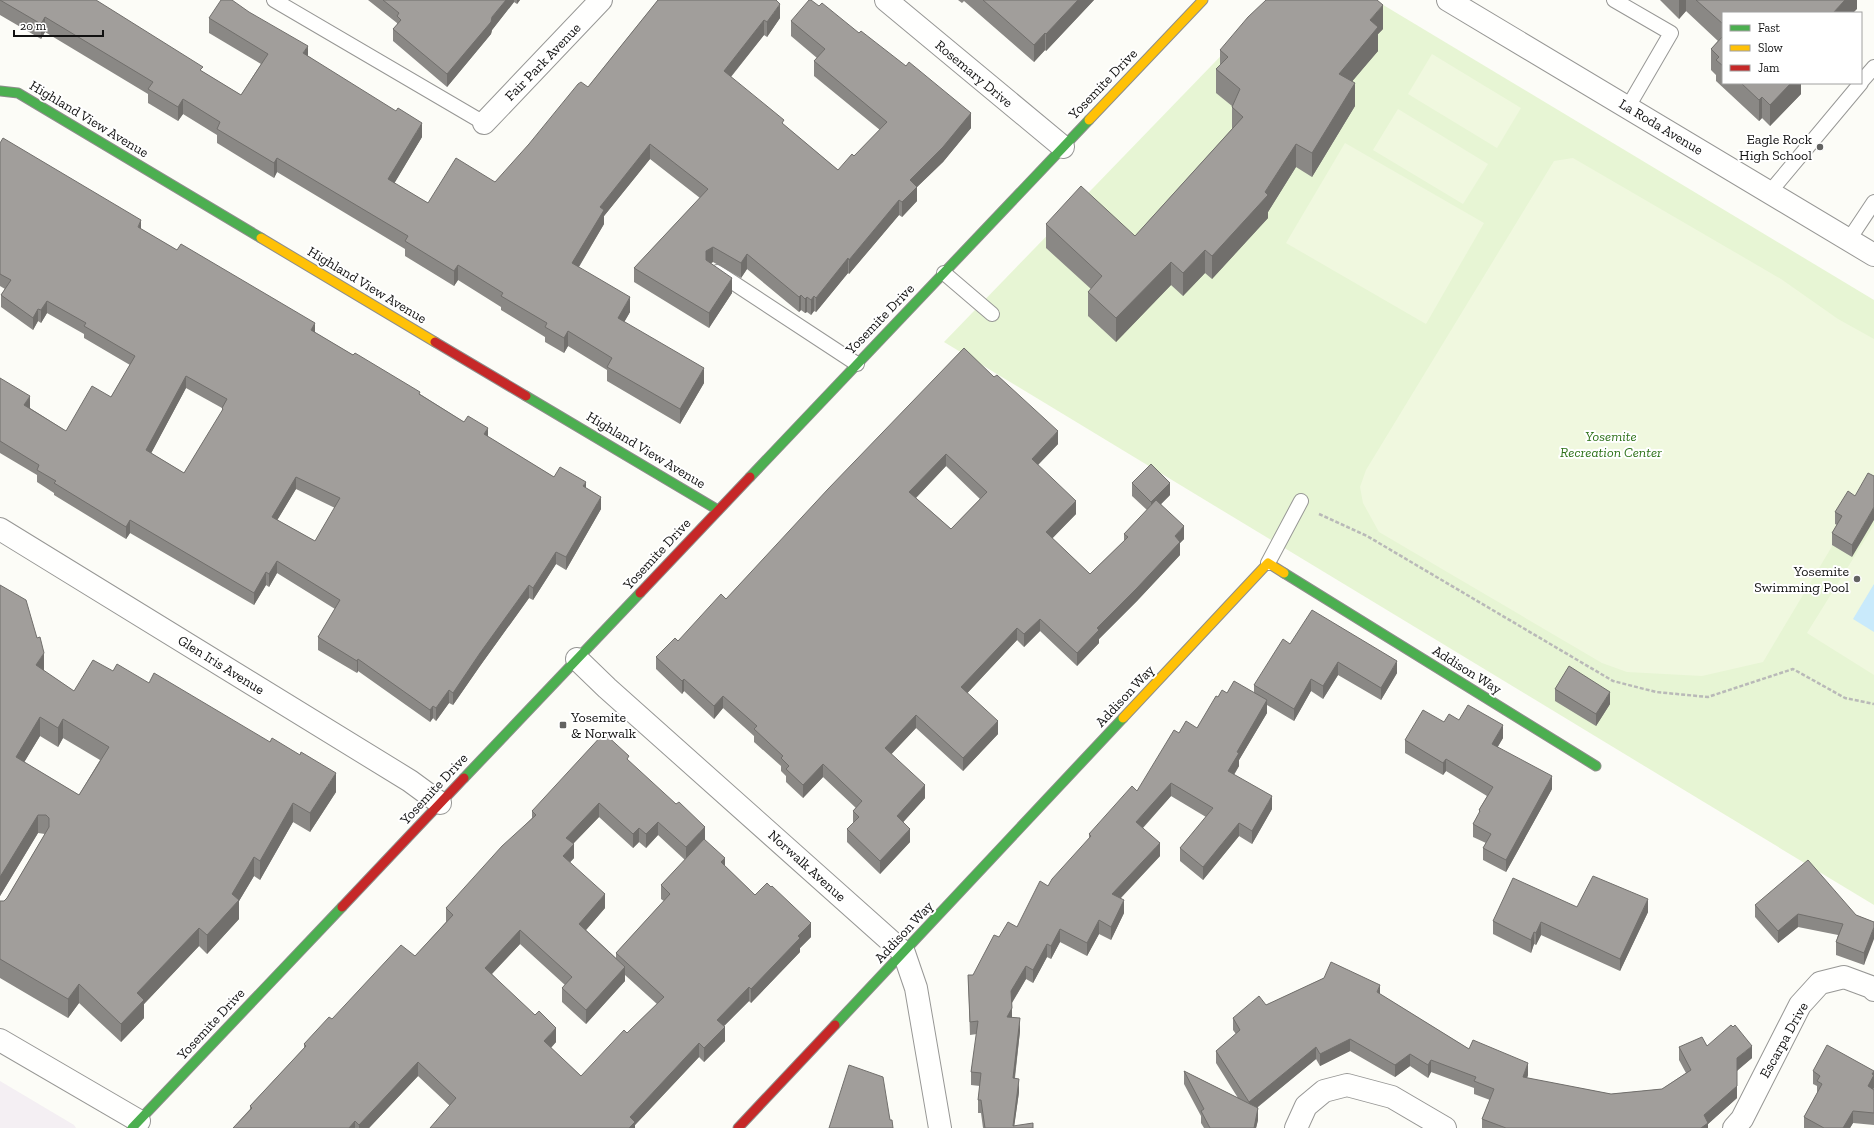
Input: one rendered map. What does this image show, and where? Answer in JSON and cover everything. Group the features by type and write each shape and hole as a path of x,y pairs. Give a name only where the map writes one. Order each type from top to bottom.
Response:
{"street":[{"name":"Fair Park Avenue","path":"484,123 602,0"},
{"name":"Rosemary Drive","path":"886,0 1063,147"},
{"name":"Yosemite Drive","path":"135,1124 1203,0"},
{"name":"La Roda Avenue","path":"1448,0 1628,107 1769,194 1874,255"},
{"name":"Highland View Avenue","path":"0,91 18,93 718,510"},
{"name":"Glen Iris Avenue","path":"0,529 410,781 440,803"},
{"name":"Addison Way","path":"738,1128 904,953 1268,563 1596,766"},
{"name":"Norwalk Avenue","path":"577,659 607,688 904,953 916,988 940,1128"},
{"name":"Escarpa Drive","path":"1734,1128 1742,1119 1800,1005 1820,983 1844,977 1871,987 1874,990"},
{"path":"0,1040 135,1124"},
{"path":"1296,1128 1306,1106 1324,1091 1347,1085 1392,1097 1445,1128"}],"lane":[{"path":"274,0 484,123"},
{"path":"1614,0 1671,33 1628,107"},
{"path":"1862,82 1874,67"},
{"path":"1769,194 1860,84"},
{"path":"1848,241 1874,202"},
{"path":"713,270 857,364"},
{"path":"944,273 992,314"},
{"path":"1268,563 1301,501"}],"path":[{"path":"1301,501 1324,517 1367,536 1578,662 1613,681 1656,692 1708,697 1793,669 1845,698 1874,704"}],"shaded area":[{"path":"0,1081 74,1125 76,1128 0,1128"}],"green space":[{"name":"Yosemite Recreation Center","path":"1275,0 1375,0 1874,300 1874,905 944,342"},
{"path":"1432,54 1521,108 1497,148 1408,94"},
{"path":"1398,109 1488,164 1463,204 1373,150"},
{"path":"1345,143 1484,223 1426,324 1286,243"},
{"path":"1573,158 1781,279 1838,319 1874,339 1874,476 1763,662 1702,676 1627,672 1602,663 1379,532 1363,503 1360,487 1366,470 1554,161"},
{"name":"Yosemite Swimming Pool","path":"1874,525 1874,675 1807,633"}],"water":[{"path":"1874,584 1874,632 1853,619"}],"building":[{"path":"0,0 96,0 203,67 200,70 241,95 268,54 209,18 221,0 232,0 249,12 308,46 303,53 396,111 398,108 422,123 388,179 428,203 456,158 495,182 529,144 578,84 581,82 588,87 658,0 776,0 780,4 767,22 764,20 724,71 784,120 782,123 838,170 852,154 854,156 887,122 814,61 825,49 791,21 809,0 819,6 822,3 859,33 861,31 906,66 909,62 971,113 943,147 910,180 917,187 902,202 899,200 849,260 848,258 816,298 814,296 811,300 807,297 805,299 801,295 799,297 747,254 741,263 713,247 706,251 706,260 732,278 709,313 634,268 708,189 650,144 600,207 604,210 572,263 630,297 618,318 704,368 680,409 607,367 612,358 568,331 564,338 545,327 547,323 501,296 503,293 458,265 454,271 405,241 408,236 277,158 274,163 217,129 220,122 183,99 178,107 148,89 153,82 45,17 41,24"},
{"path":"383,0 506,0 492,17 491,22 447,74 393,29 401,20 397,16 399,13"},
{"path":"983,0 1078,0 1034,45"},
{"path":"1266,0 1377,0 1383,5 1370,20 1378,27 1339,74 1355,83 1312,153 1296,144 1265,192 1268,195 1212,256 1205,250 1183,273 1171,262 1116,318 1088,292 1102,276 1046,224 1081,186 1135,236 1243,117 1232,107 1240,89 1216,69 1228,57 1220,50 1248,17"},
{"path":"1696,0 1845,0 1834,12 1722,12 1722,23"},
{"path":"1722,37 1722,65 1716,60 1719,57 1711,49"},
{"path":"1742,84 1790,84 1770,105 1762,97 1759,100"},
{"path":"3,138 141,220 138,227 177,250 181,244 315,323 311,330 353,355 355,353 420,392 419,394 464,422 468,416 488,428 484,434 554,477 560,467 586,482 583,486 601,497 566,557 556,552 533,588 529,585 453,693 449,690 436,708 433,706 430,710 358,659 357,661 318,637 340,600 277,561 269,574 266,572 254,593 130,520 126,527 54,483 56,481 37,470 39,465 0,441 0,378 30,396 24,405 66,431 92,386 111,397 135,356 84,326 86,323 47,301 41,310 38,309 33,318 1,295 11,280 0,274 0,143","holes":["186,376 227,399 222,408 223,409 184,473 146,450","296,477 340,498 315,541 272,517"]},
{"path":"964,348 994,377 997,375 1058,431 1032,459 1076,501 1046,532 1090,574 1128,537 1124,534 1156,500 1184,526 1175,536 1180,542 1097,628 1099,630 1077,653 1040,619 1024,634 1017,628 961,687 998,721 963,758 916,715 885,748 925,785 897,816 910,829 880,861 847,829 859,817 853,811 862,801 823,764 803,785 786,769 789,766 781,758 783,756 754,729 757,726 723,696 714,706 684,679 682,681 656,657 675,638 678,641 721,594 726,599 828,489","holes":["946,454 987,492 951,529 909,492"]},
{"path":"1151,464 1170,483 1151,502 1132,483"},
{"path":"1868,473 1874,476 1874,507 1852,545 1832,533 1842,516 1835,512 1848,491 1855,496"},
{"path":"0,585 26,600 37,638 40,637 44,653 36,665 74,691 93,660 113,671 117,664 149,683 154,673 270,742 272,738 300,755 301,752 336,773 310,813 293,803 260,861 254,857 232,894 239,900 207,935 199,928 137,993 144,1000 121,1024 79,984 68,999 0,959 0,901 4,901 7,898 49,827 49,818 46,815 38,815 0,877","holes":["40,717 58,728 63,719 109,747 79,795 16,757"]},
{"path":"1312,610 1397,661 1381,688 1338,662 1323,686 1311,679 1294,709 1254,685 1283,639 1290,644"},
{"path":"1569,666 1610,692 1596,714 1555,689"},
{"path":"1234,681 1267,700 1237,752 1239,753 1228,771 1272,796 1252,831 1239,823 1203,867 1180,848 1213,808 1171,783 1136,822 1160,843 1112,894 1124,900 1111,927 1099,920 1087,943 1060,929 1051,946 1047,944 1033,970 1026,966 1011,991 1012,1008 1007,1017 1020,1018 1013,1078 1019,1079 1013,1126 1033,1123 1033,1128 985,1128 981,1100 978,1100 981,1073 971,1072 978,1021 970,1022 968,975 973,975 994,935 999,937 1008,922 1017,927 1040,881 1048,886 1052,879 1091,836 1089,834 1132,786 1137,791 1174,730 1179,733 1186,721 1197,728 1216,696 1218,697 1222,690 1227,693"},
{"path":"1468,705 1503,725 1492,744 1552,776 1506,860 1483,848 1491,834 1473,824 1480,811 1479,810 1493,787 1446,759 1443,763 1405,740 1423,710 1444,722 1449,714 1459,720"},
{"path":"604,733 629,756 627,759 676,804 679,802 705,827 686,847 658,822 646,834 639,828 633,834 599,803 566,838 574,844 563,856 605,894 579,924 625,967 586,1010 562,988 572,977 520,930 485,968 535,1015 539,1011 556,1028 544,1041 581,1076 624,1030 627,1033 664,997 616,953 670,894 661,885 704,839 725,858 721,862 755,895 767,883 811,923 798,936 800,938 751,989 749,987 717,1020 725,1027 704,1048 699,1043 630,1117 635,1122 629,1128 430,1128 456,1098 418,1062 359,1125 355,1121 349,1128 233,1128 252,1108 250,1106 306,1046 304,1044 329,1017 332,1019 401,945 415,956 453,915 446,908 502,846 536,815 532,811"},
{"path":"1808,860 1856,915 1874,922 1874,927 1864,953 1836,942 1843,924 1798,914 1778,931 1755,905"},
{"path":"1593,876 1648,899 1620,959 1541,922 1536,933 1534,932 1531,940 1493,921 1513,878 1577,907"},
{"path":"1331,962 1380,985 1377,992 1469,1049 1473,1040 1528,1063 1523,1077 1611,1094 1662,1089 1691,1070 1679,1047 1702,1037 1707,1046 1731,1025 1733,1027 1735,1025 1752,1046 1737,1058 1737,1086 1704,1115 1708,1123 1701,1128 1506,1128 1482,1119 1494,1089 1474,1081 1476,1077 1431,1060 1428,1065 1410,1054 1395,1065 1350,1039 1320,1054 1316,1047 1249,1102 1216,1051 1240,1030 1233,1018 1259,996 1266,1005 1324,978"},
{"path":"1827,1045 1874,1071 1872,1074 1874,1075 1868,1086 1874,1090 1874,1113 1853,1111 1843,1128 1824,1128 1804,1117 1822,1084 1817,1081 1820,1076 1813,1071"},
{"path":"849,1065 883,1077 890,1120 892,1120 893,1128 829,1128"},
{"path":"1184,1071 1258,1108 1254,1128 1210,1128 1201,1111 1204,1109"}],"traffic: fast":[{"path":"0,91 18,93 261,238"},
{"path":"750,477 1089,120"},
{"path":"526,396 718,510"},
{"path":"1284,573 1596,766"},
{"path":"464,778 640,593"},
{"path":"835,1025 1123,718"},
{"path":"132,1128 342,907"}],"traffic: slow":[{"path":"1089,120 1203,0"},
{"path":"261,238 435,342"},
{"path":"1123,718 1268,563 1284,573"}],"traffic: jam":[{"path":"435,342 526,396"},
{"path":"640,593 750,477"},
{"path":"342,907 464,778"},
{"path":"738,1128 835,1025"}],"place":[{"name":"Eagle Rock High School","path":"1820,147"},
{"name":"Yosemite Swimming Pool","path":"1857,579"},
{"name":"Yosemite & Norwalk","path":"563,725"}]}
